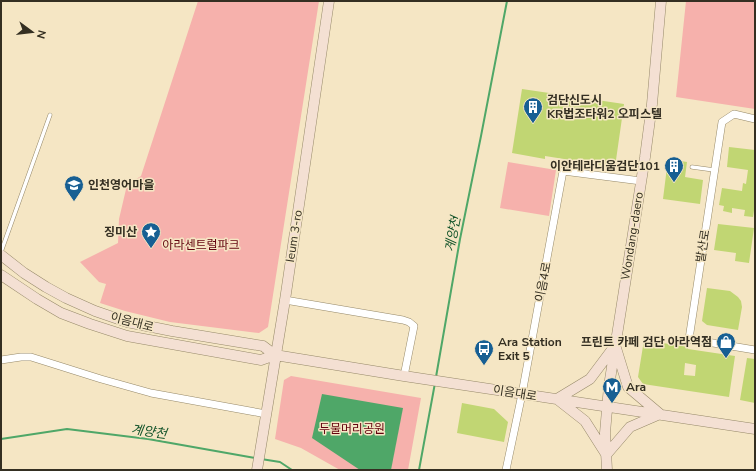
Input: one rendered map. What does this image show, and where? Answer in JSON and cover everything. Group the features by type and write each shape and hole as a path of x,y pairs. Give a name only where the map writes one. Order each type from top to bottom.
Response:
{"main road":[{"name":"Ieum 3-ro","path":"257,470 276,355 329,1"},
{"name":"Wondang-daero","path":"607,470 605,433 609,386 652,102 661,1"},
{"name":"이음대로","path":"1,254 24,273 66,298 95,311 135,324 172,332 263,346 276,355 424,380 755,429"},
{"name":"이음대로","path":"1,275 37,299 61,312 90,324 127,336 262,360 276,355"},
{"path":"615,346 628,387 660,414 630,427 606,455 585,421 557,399 590,379 615,346"}],"street":[{"name":"발산로","path":"755,119 734,114 722,122 689,339 755,350"},
{"name":"이음4로","path":"506,470 522,394 564,171 641,181"},
{"path":"284,300 409,322 414,326 404,376"},
{"path":"1,360 31,357 151,393 266,414"}],"lane":[{"path":"1,254 50,115"},
{"path":"692,167 715,170"}],"green space":[{"name":"아라센트럴파크","path":"198,1 319,1 268,327 259,333 170,322 100,303 106,284 99,282 80,262 118,243 119,219 127,185 141,176"},
{"path":"686,1 755,1 755,109 676,97"},
{"path":"508,162 556,170 549,216 500,208"},
{"name":"두물머리공원","path":"291,376 421,398 408,470 340,470 301,448 275,439 284,380"}],"shaded area":[{"path":"322,394 403,408 391,470 360,470 312,438"}],"building":[{"path":"522,89 624,104 615,167 545,156 545,159 512,153"},
{"path":"729,147 755,150 755,204 753,217 744,216 745,210 732,208 732,213 723,211 724,206 719,205 722,188 742,191 743,183 746,184 748,170 727,167"},
{"name":"이안테라디움검단101","path":"668,159 687,162 685,177 703,180 700,204 663,199"},
{"path":"718,224 754,228 749,263 735,261 736,253 714,250"},
{"path":"707,288 730,291 741,301 742,307 738,330 707,325 702,321"},
{"path":"644,340 688,347 688,349 735,356 729,397 643,384 638,377","holes":["685,363 696,365 695,376 684,375"]},
{"path":"747,358 755,359 755,403 740,400"},
{"path":"462,403 494,409 508,422 504,442 457,433"}],"waterway":[{"name":"계양천","path":"436,377 460,239 507,1"},
{"name":"계양천","path":"419,470 435,383"},
{"name":"계양천","path":"1,439 67,429 148,439 255,458"},
{"name":"계양천","path":"261,459 280,462 292,470"}],"place":[{"name":"검단신도시 KR법조타워2 오피스텔","path":"533,124"},
{"name":"이안테라디움검단101","path":"674,183"},
{"name":"인천영어마을","path":"74,202"},
{"name":"징미산","path":"151,249"},
{"name":"프린트 카페 검단 아라역점","path":"726,359"},
{"name":"Ara Station Exit 5","path":"484,366"},
{"name":"Ara","path":"612,404"}]}
